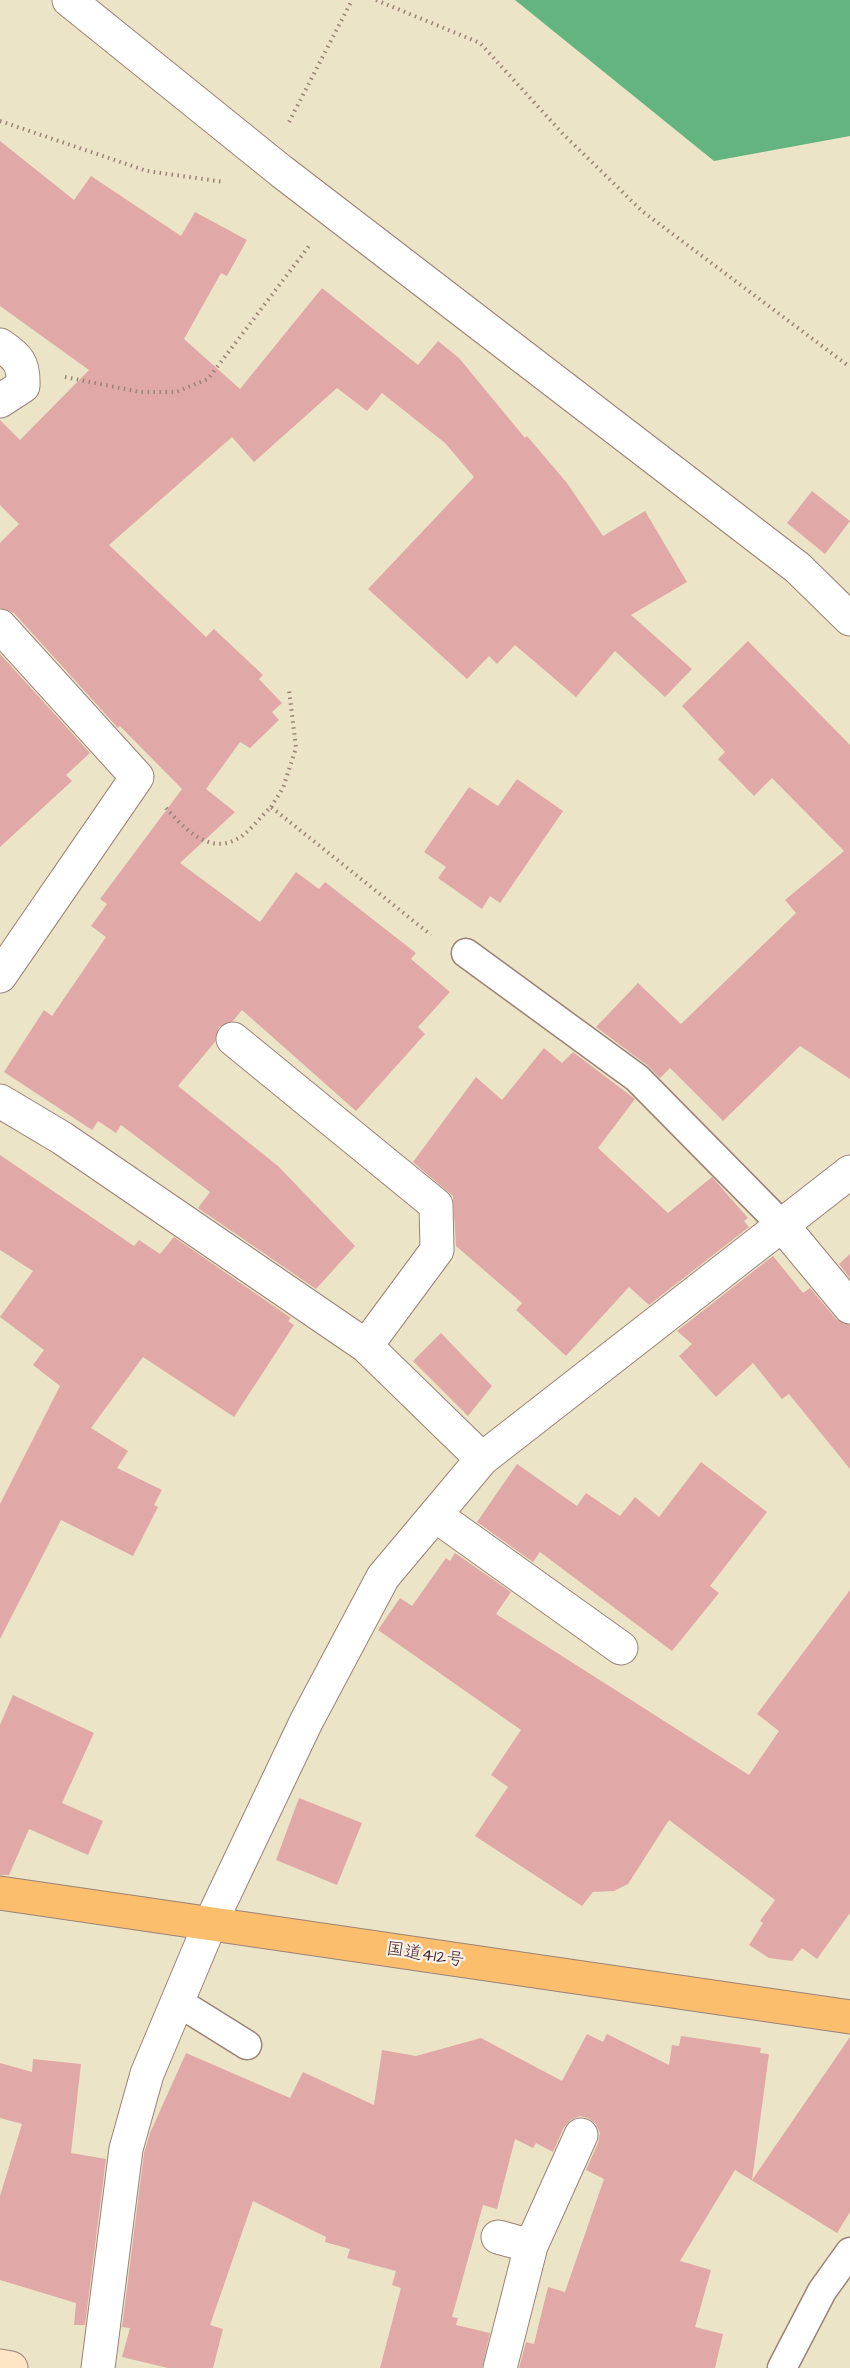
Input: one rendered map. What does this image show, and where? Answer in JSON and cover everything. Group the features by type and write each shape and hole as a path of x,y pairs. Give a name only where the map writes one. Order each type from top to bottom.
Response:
{"highway":[{"name":"国道412号","path":"0,1893 850,2017"}],"street":[{"path":"69,0 272,164 798,568 850,619"},
{"path":"0,345 19,358 24,368 23,386 0,401"},
{"path":"0,626 137,777 0,975"},
{"path":"233,1039 435,1205 437,1250 366,1346"},
{"path":"0,1101 62,1138 366,1346 482,1459"},
{"path":"98,2368 126,2149 147,2074 210,1924 306,1722 383,1576 482,1459 850,1172"},
{"path":"782,1225 850,1307"},
{"path":"435,1515 621,1648"},
{"path":"500,2368 531,2246 581,2135"},
{"path":"498,2237 531,2246"},
{"path":"0,2366 11,2368"}],"lane":[{"path":"466,953 637,1078 782,1225"},
{"path":"178,2002 247,2045"},
{"path":"782,2368 822,2291 850,2252"}],"path":[{"path":"0,122 147,171 265,188 285,130 352,0"},
{"path":"376,0 480,43 563,134 642,211 850,367"},
{"path":"24,368 140,392 176,392 208,379 335,212"},
{"path":"137,777 189,832 212,843 237,840 271,807 283,788 296,748 289,690"},
{"path":"271,807 445,946 466,953"}],"green space":[{"path":"515,0 850,0 850,136 714,161"}],"building":[{"path":"0,141 74,200 91,176 181,236 195,212 247,240 227,276 221,273 184,339 240,389 322,288 418,365 438,341 459,358 525,438 527,436 567,483 603,536 645,511 687,582 631,615 692,669 665,697 615,651 576,697 515,645 497,664 489,656 467,679 368,589 474,477 445,443 382,393 367,411 337,388 254,462 232,437 109,545 206,637 214,629 263,675 259,679 282,703 272,712 279,720 250,748 240,742 206,789 235,812 180,863 260,922 296,872 319,889 325,882 416,953 411,959 450,992 418,1027 425,1034 356,1111 242,1010 233,1021 219,1027 215,1042 178,1086 278,1166 355,1246 316,1289 198,1208 210,1192 121,1125 116,1133 98,1121 92,1130 4,1072 44,1010 52,1016 106,937 91,926 107,904 100,899 182,789 120,726 118,728 14,613 0,608 0,543 19,524 0,505 0,420 20,440 89,370 0,306"},
{"path":"812,491 850,521 825,554 787,523"},
{"path":"748,641 850,745 850,1079 800,1046 723,1121 670,1068 660,1078 647,1065 596,1027 638,983 681,1024 796,913 785,900 844,851 772,778 754,796 718,759 725,752 682,706"},
{"path":"0,654 90,753 66,775 72,781 0,847"},
{"path":"517,779 563,811 500,903 490,896 482,909 438,878 446,867 424,852 469,787 498,806"},
{"path":"544,1048 562,1063 573,1052 635,1099 598,1148 668,1213 712,1177 748,1218 744,1221 749,1227 649,1305 629,1287 566,1356 516,1310 522,1303 456,1246 453,1196 413,1162 476,1077 502,1100"},
{"path":"0,1155 134,1246 139,1240 160,1254 174,1237 291,1318 288,1321 294,1325 234,1417 143,1357 91,1428 128,1451 117,1468 162,1490 154,1505 158,1507 133,1556 61,1520 0,1639 0,1504 60,1386 33,1365 44,1350 0,1317 33,1271 0,1250"},
{"path":"850,1254 850,1278 839,1264"},
{"path":"773,1256 803,1293 810,1288 836,1319 850,1325 850,1469 789,1394 782,1399 753,1363 716,1397 679,1356 692,1344 677,1331"},
{"path":"441,1333 492,1386 468,1416 413,1361"},
{"path":"701,1462 767,1512 710,1586 719,1593 672,1651 540,1552 533,1562 477,1522 517,1464 577,1506 586,1493 620,1516 635,1497 659,1517"},
{"path":"455,1553 511,1592 496,1614 749,1775 779,1731 757,1714 850,1590 850,1913 817,1959 802,1948 792,1961 769,1958 749,1945 763,1923 760,1921 775,1900 669,1820 628,1884 614,1891 593,1892 582,1906 475,1836 508,1787 491,1775 521,1730 378,1630 400,1598 412,1606 446,1558 450,1561"},
{"path":"13,1695 94,1733 62,1803 103,1821 88,1855 29,1829 9,1875 0,1875 0,1725"},
{"path":"299,1798 362,1823 337,1885 276,1860"},
{"path":"587,2034 603,2042 607,2034 669,2065 672,2045 679,2046 681,2036 761,2048 760,2053 769,2054 752,2180 850,2037 850,2212 837,2233 735,2170 680,2261 711,2270 695,2327 723,2334 715,2368 519,2368 526,2342 534,2344 548,2287 565,2292 604,2179 586,2170 600,2133 596,2124 580,2116 571,2120 564,2127 553,2152 536,2143 533,2148 515,2139 497,2209 483,2205 452,2317 458,2318 456,2325 490,2333 482,2368 380,2368 401,2288 392,2285 396,2271 347,2258 350,2249 325,2242 326,2237 253,2201 210,2325 223,2329 213,2368 168,2368 122,2357 130,2328 122,2327 144,2153 150,2133 186,2053 290,2098 303,2072 374,2105 382,2050 416,2056 481,2038 562,2081"},
{"path":"33,2059 81,2064 71,2153 106,2159 85,2325 74,2325 76,2303 0,2280 0,2196 22,2124 0,2118 0,2063 32,2072"}]}
